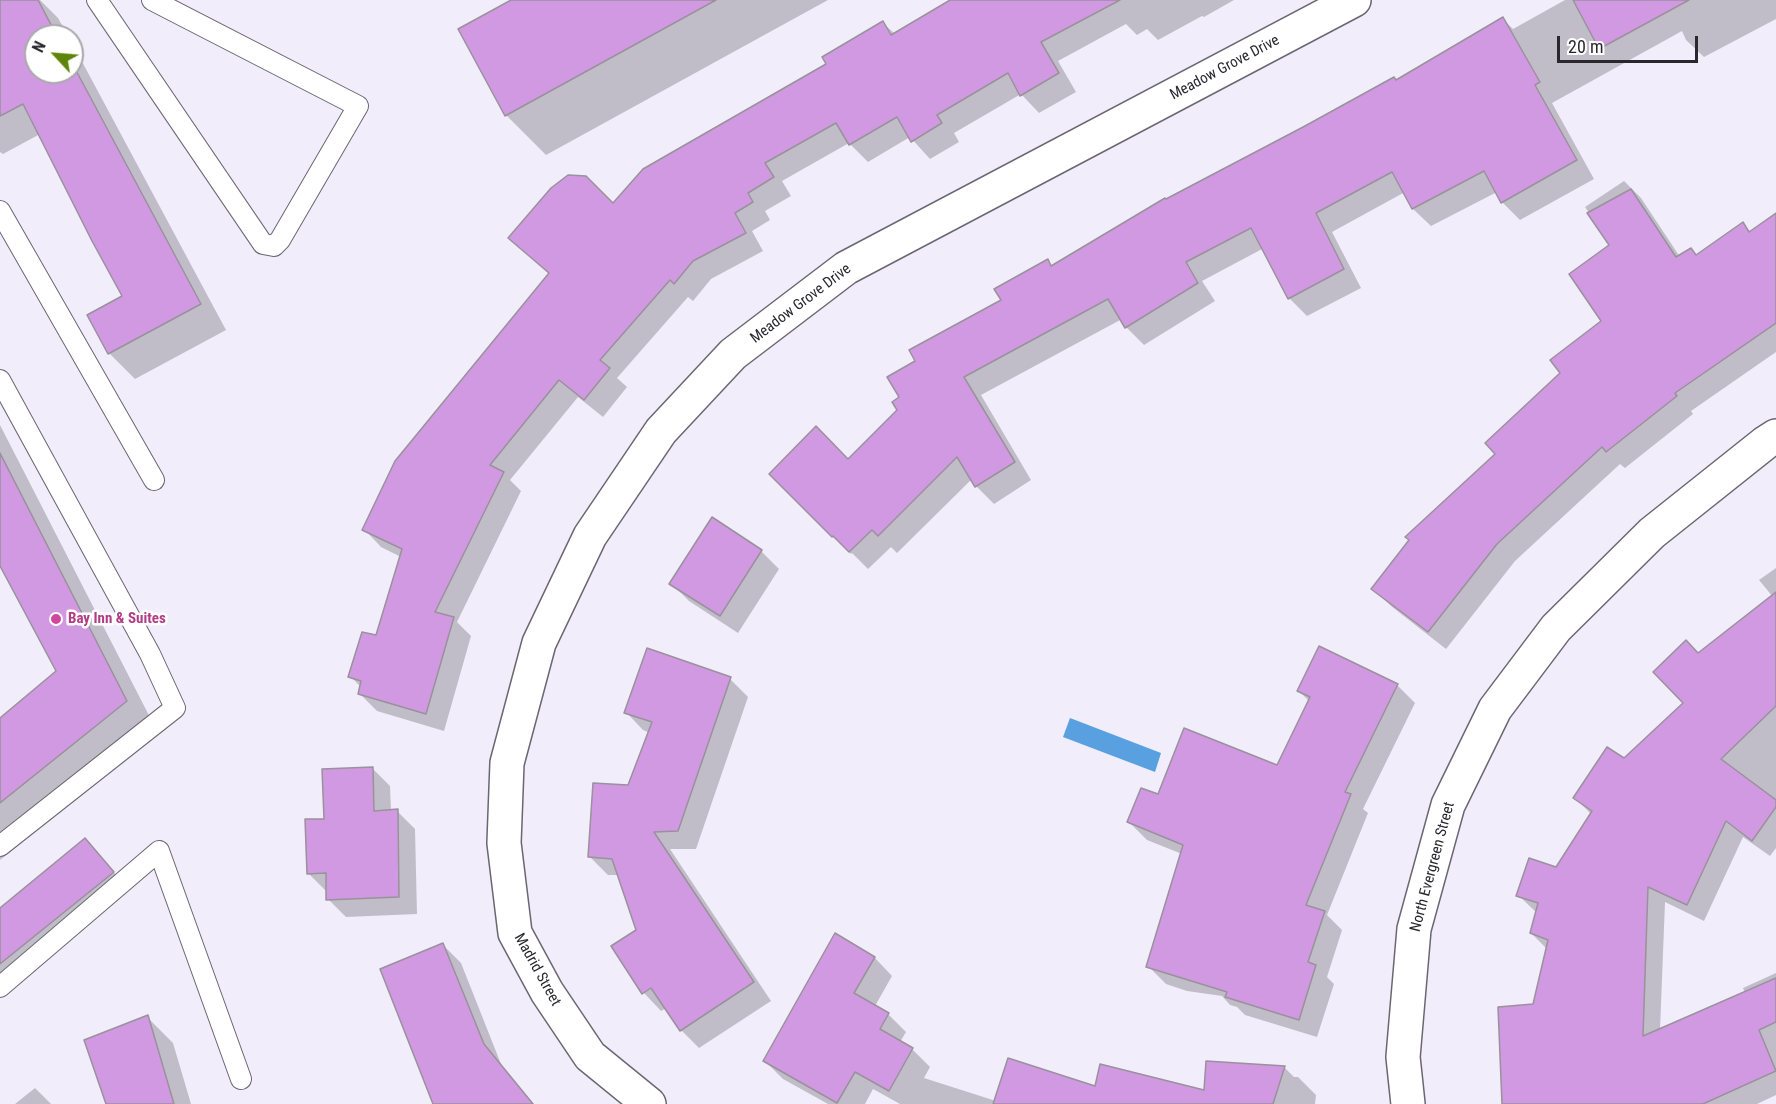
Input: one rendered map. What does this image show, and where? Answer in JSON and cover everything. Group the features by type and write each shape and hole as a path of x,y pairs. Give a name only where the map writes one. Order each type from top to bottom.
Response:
{"street":[{"name":"Meadow Grove Drive","path":"507,763 539,643 590,536 661,431 733,354 846,268 1354,0"},
{"name":"North Evergreen Street","path":"1408,1104 1403,1057 1414,929 1448,805 1494,709 1556,628 1652,533 1776,436"},
{"name":"Madrid Street","path":"507,763 504,843 515,933 547,992 590,1056 649,1104"}],"lane":[{"path":"97,0 263,244 274,246 280,240 358,106 152,0"},
{"path":"0,211 154,480"},
{"path":"0,380 150,654 175,708 0,846"},
{"path":"0,987 159,851 241,1079"}],"water":[{"path":"1070,718 1161,753 1155,772 1063,737"}],"building":[{"path":"0,0 38,0 51,24 24,24 24,84 83,84 201,304 108,354 87,315 122,296 23,104 0,116"},
{"path":"511,0 716,0 505,116 458,29"},
{"path":"950,0 1120,0 1041,42 1059,73 1020,96 1008,73 937,115 942,123 911,142 897,117 849,145 836,123 765,163 774,177 748,193 753,202 735,213 746,233 693,261 674,284 670,280 600,360 610,368 584,400 559,380 490,465 504,472 435,612 454,617 426,714 358,694 361,681 348,677 362,632 376,635 402,549 362,530 395,461 549,273 508,238 551,188 568,175 586,176 613,203 643,169 826,64 822,57 883,21 891,35"},
{"path":"1573,0 1689,0 1599,49"},
{"path":"1503,17 1540,82 1535,85 1577,160 1501,203 1484,171 1412,209 1392,172 1316,213 1344,269 1288,299 1251,228 1186,262 1198,283 1125,328 1108,299 964,377 1015,462 975,487 957,457 878,536 872,530 849,552 769,474 816,426 848,459 897,410 892,402 899,397 887,377 915,361 909,350 1001,300 994,289 1048,259 1051,266 1165,198 1394,77 1396,80"},
{"path":"1631,189 1676,257 1691,248 1696,255 1743,222 1749,232 1776,213 1776,323 1675,393 1677,396 1606,452 1602,447 1497,544 1428,632 1371,589 1409,540 1405,537 1495,454 1485,443 1560,373 1550,360 1601,321 1569,274 1609,245 1587,213"},
{"name":"Bay Inn & Suites","path":"0,453 127,701 0,803 0,718 56,671 0,566"},
{"path":"712,517 762,550 720,616 669,584"},
{"path":"1776,592 1776,706 1721,759 1776,800 1776,807 1752,841 1726,821 1687,905 1648,887 1643,1036 1776,978 1776,1022 1759,1030 1776,1071 1703,1104 1502,1104 1498,1007 1533,1004 1548,940 1530,933 1538,903 1516,896 1529,858 1556,867 1592,811 1573,798 1607,747 1624,758 1683,703 1653,672 1686,640 1698,653"},
{"path":"1319,646 1398,684 1345,792 1351,794 1306,905 1325,911 1308,962 1316,965 1299,1020 1225,997 1227,992 1146,967 1183,845 1127,822 1141,788 1158,794 1184,728 1277,765 1310,697 1297,691"},
{"path":"647,648 731,677 678,831 654,832 754,982 680,1031 651,988 642,994 611,946 636,930 612,859 588,857 593,783 628,785 652,722 624,713"},
{"path":"373,767 374,811 398,809 399,897 326,900 326,873 307,874 305,819 324,819 322,769"},
{"path":"85,838 114,872 0,964 0,908"},
{"path":"835,933 875,957 854,993 889,1013 880,1029 913,1048 889,1091 855,1072 837,1103 763,1061"},
{"path":"443,943 484,1044 533,1104 433,1104 380,969"},
{"path":"148,1015 174,1104 106,1104 84,1040"},
{"path":"1008,1058 1095,1086 1100,1064 1204,1090 1206,1061 1285,1066 1273,1104 993,1104"}],"place":[{"name":"Bay Inn & Suites","path":"56,619"}]}
